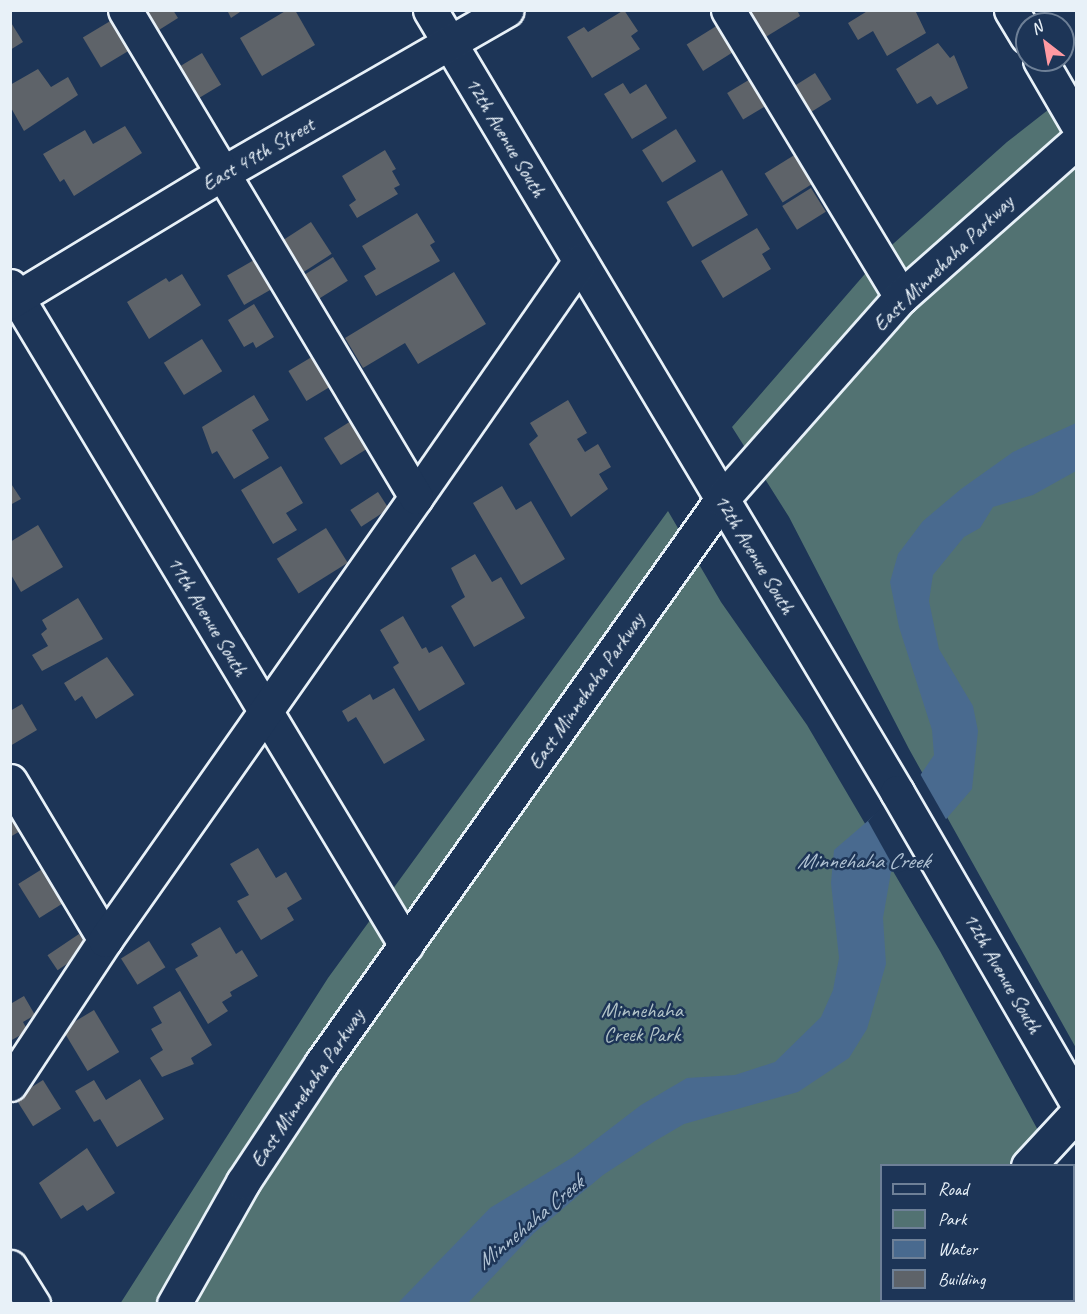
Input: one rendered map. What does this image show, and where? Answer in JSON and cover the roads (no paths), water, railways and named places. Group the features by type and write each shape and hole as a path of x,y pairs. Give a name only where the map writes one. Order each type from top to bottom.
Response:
{"street":[{"path":"125,10 416,497"},
{"name":"12th Avenue South","path":"430,10 954,887 1077,1101"},
{"name":"East 49th Street","path":"13,295 223,173 451,45 507,10"},
{"path":"728,10 902,297"},
{"path":"1048,72 1077,122"},
{"name":"East Minnehaha Parkway","path":"174,1304 243,1182 406,945 722,499 902,297 1077,142"},
{"path":"10,1084 105,940 266,713 580,261"},
{"name":"11th Avenue South","path":"13,295 406,945"},
{"path":"10,781 105,940"},
{"path":"1030,1164 1077,1114"},
{"path":"10,1267 33,1304"}],"water":[{"name":"Minnehaha Creek","path":"1076,423 1076,471 1033,495 993,507 980,528 964,537 933,575 929,601 939,649 973,706 978,731 972,789 904,868 891,872 883,918 886,964 867,1029 849,1058 798,1092 684,1124 655,1141 603,1175 534,1233 468,1303 397,1304 490,1208 573,1157 641,1105 687,1078 735,1075 775,1062 821,1017 833,990 839,958 831,883 834,850 919,777 934,755 932,730 899,627 890,582 898,554 923,521 961,489 1013,452"}],"park label":[{"name":"Minnehaha Creek Park","path":"642,1022"}]}
